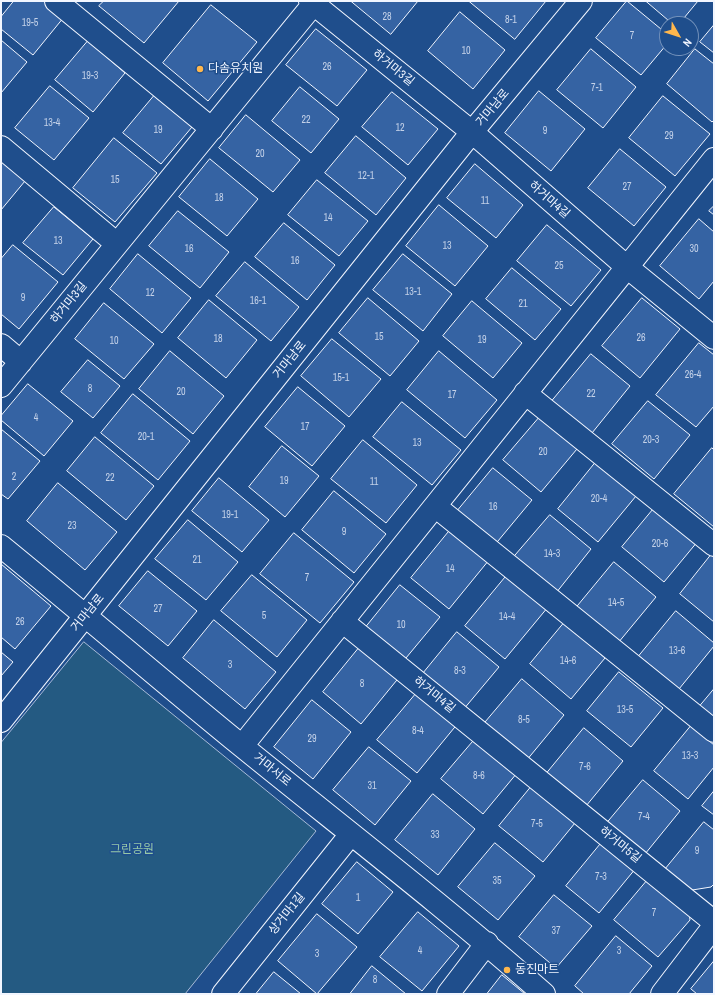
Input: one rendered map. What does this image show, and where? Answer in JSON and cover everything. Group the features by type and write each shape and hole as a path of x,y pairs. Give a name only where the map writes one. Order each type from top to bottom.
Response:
{"street":[{"path":"56,1 212,128"},
{"name":"거마남로","path":"1,721 472,132 581,1"},
{"name":"하거마3길","path":"1,386 313,2 472,132"},
{"name":"하거마4길","path":"472,132 627,267 714,338"},
{"path":"1,147 117,244"},
{"path":"242,746 714,158"},
{"path":"1,345 21,362"},
{"path":"525,393 711,543"},
{"path":"435,506 714,731"},
{"name":"거마서로","path":"1,546 87,615 242,746 487,943 544,994"},
{"name":"하거마4길","path":"342,621 525,769"},
{"name":"하거마5길","path":"525,769 714,922"},
{"name":"상거마1길","path":"223,994 351,834"},
{"path":"662,994 714,926"},
{"path":"448,994 487,943"}],"green space":[{"name":"그린공원","path":"84,642 316,831 185,994 1,994 1,743"}],"building":[{"path":"14,1 44,1 64,17 33,55 1,29 1,17"},
{"path":"104,1 179,1 144,43 99,6"},
{"path":"351,1 418,1 391,34"},
{"path":"469,1 546,1 515,39"},
{"path":"627,1 659,27 659,54 641,75 596,38"},
{"path":"646,1 698,1 686,16 664,16"},
{"path":"211,5 257,42 208,101 163,63"},
{"path":"460,12 505,50 473,89 428,51"},
{"path":"714,25 714,53 700,42"},
{"path":"316,29 367,70 337,106 286,65"},
{"path":"1,40 27,62 1,93"},
{"path":"88,41 125,73 93,112 55,80"},
{"path":"591,49 636,87 603,128 557,90"},
{"path":"699,52 714,64 714,120 712,122 667,84 689,56 699,56"},
{"path":"50,86 89,118 54,160 15,128"},
{"path":"300,87 339,119 311,153 272,121"},
{"path":"539,91 585,129 551,171 505,133"},
{"path":"392,92 438,129 408,165 362,127"},
{"path":"154,96 192,127 161,164 123,133"},
{"path":"663,96 710,134 675,176 629,138"},
{"path":"246,115 300,160 273,192 219,148"},
{"path":"356,136 406,178 376,215 325,173"},
{"path":"114,138 157,173 115,222 73,188"},
{"path":"620,149 666,187 634,226 588,188"},
{"path":"210,159 258,199 227,236 179,197"},
{"path":"1,161 25,181 1,210"},
{"path":"475,164 523,205 496,238 447,198"},
{"path":"317,180 368,221 339,256 288,215"},
{"path":"439,205 488,246 455,286 406,246"},
{"path":"714,206 714,215 709,211"},
{"path":"54,207 93,239 63,275 23,243"},
{"path":"178,211 229,252 200,288 149,246"},
{"path":"699,219 714,232 714,281 699,299 660,266"},
{"path":"284,223 335,265 307,300 255,257"},
{"path":"547,225 601,270 571,306 517,261"},
{"path":"13,245 58,282 19,329 1,314 1,259"},
{"path":"138,254 191,298 162,333 110,289"},
{"path":"403,254 452,294 423,331 373,290"},
{"path":"245,262 299,307 271,341 216,296"},
{"path":"512,268 561,309 535,340 486,299"},
{"path":"368,298 419,341 390,376 339,333"},
{"path":"642,298 680,329 640,378 602,346"},
{"path":"209,300 257,340 226,378 178,338"},
{"path":"472,301 522,343 493,378 443,336"},
{"path":"104,303 154,344 124,379 75,339"},
{"path":"332,339 381,379 349,417 301,376"},
{"path":"699,343 714,355 714,406 696,427 656,395"},
{"path":"170,351 224,396 193,434 139,389"},
{"path":"439,351 497,400 465,438 407,390"},
{"path":"591,354 630,386 592,433 552,401"},
{"path":"88,360 120,386 93,418 61,392"},
{"path":"28,384 73,421 44,456 1,420 1,416"},
{"path":"298,387 345,426 312,466 265,427"},
{"path":"133,394 190,441 158,480 101,433"},
{"path":"648,401 690,435 654,479 612,444"},
{"path":"402,402 461,450 432,485 373,437"},
{"path":"544,412 582,443 541,492 503,460"},
{"path":"1,429 40,461 8,499 1,494"},
{"path":"95,437 154,486 126,520 67,471"},
{"path":"363,440 417,485 386,523 331,479"},
{"path":"282,446 319,476 285,517 249,487"},
{"path":"712,448 714,450 714,527 674,494"},
{"path":"600,457 641,490 598,542 558,509"},
{"path":"493,468 532,500 493,547 454,515"},
{"path":"219,478 269,520 242,552 192,511"},
{"path":"58,483 117,532 85,570 27,521"},
{"path":"334,491 386,534 354,573 302,530"},
{"path":"656,506 698,541 664,582 622,547"},
{"path":"550,515 591,549 556,593 513,558"},
{"path":"188,520 238,562 206,600 155,559"},
{"path":"451,529 489,560 449,609 411,578"},
{"path":"294,533 354,582 320,623 260,574"},
{"path":"711,555 714,557 714,622 680,594"},
{"path":"614,562 656,597 618,643 576,608"},
{"path":"1,564 51,606 15,649 1,637"},
{"path":"148,571 197,611 168,646 119,606"},
{"path":"508,574 548,607 505,659 465,626"},
{"path":"252,575 307,620 277,657 221,611"},
{"path":"400,585 440,617 401,664 362,632"},
{"path":"676,611 714,643 714,646 679,689 639,656"},
{"path":"214,620 276,672 245,709 183,658"},
{"path":"564,623 605,658 571,699 530,664"},
{"path":"457,632 499,667 463,710 421,676"},
{"path":"363,643 401,675 361,724 323,692"},
{"path":"1,652 13,662 1,676"},
{"path":"619,672 663,708 631,747 587,711"},
{"path":"522,679 564,715 526,761 483,725"},
{"path":"420,689 459,722 417,773 377,740"},
{"path":"714,689 714,717 700,706"},
{"path":"312,700 351,732 313,779 274,747"},
{"path":"691,726 714,745 714,767 688,799 654,771"},
{"path":"584,728 623,761 586,806 547,773"},
{"path":"476,738 517,773 483,814 441,779"},
{"path":"369,747 411,781 375,825 333,790"},
{"path":"643,780 680,811 645,854 607,823"},
{"path":"531,787 575,823 543,862 499,826"},
{"path":"714,791 714,815 702,806"},
{"path":"433,794 475,829 438,875 395,840"},
{"path":"704,822 714,830 714,884 711,887 686,891 663,872"},
{"path":"603,841 636,868 599,913 566,886"},
{"path":"495,843 535,876 498,920 458,887"},
{"path":"357,862 393,892 358,934 322,904"},
{"path":"651,876 688,906 690,920 658,957 614,920"},
{"path":"554,895 592,926 556,968 519,937"},
{"path":"418,912 459,946 422,991 380,957"},
{"path":"317,914 357,947 317,994 278,961"},
{"path":"616,936 652,966 629,994 584,994 575,986"},
{"path":"714,961 714,994 697,994 691,989"},
{"path":"372,966 406,994 350,994"},
{"path":"274,972 301,994 256,994"},
{"path":"502,975 525,994 487,994"}],"place":[{"name":"다솜유치원","path":"200,69"},
{"name":"동진마트","path":"507,970"}]}
